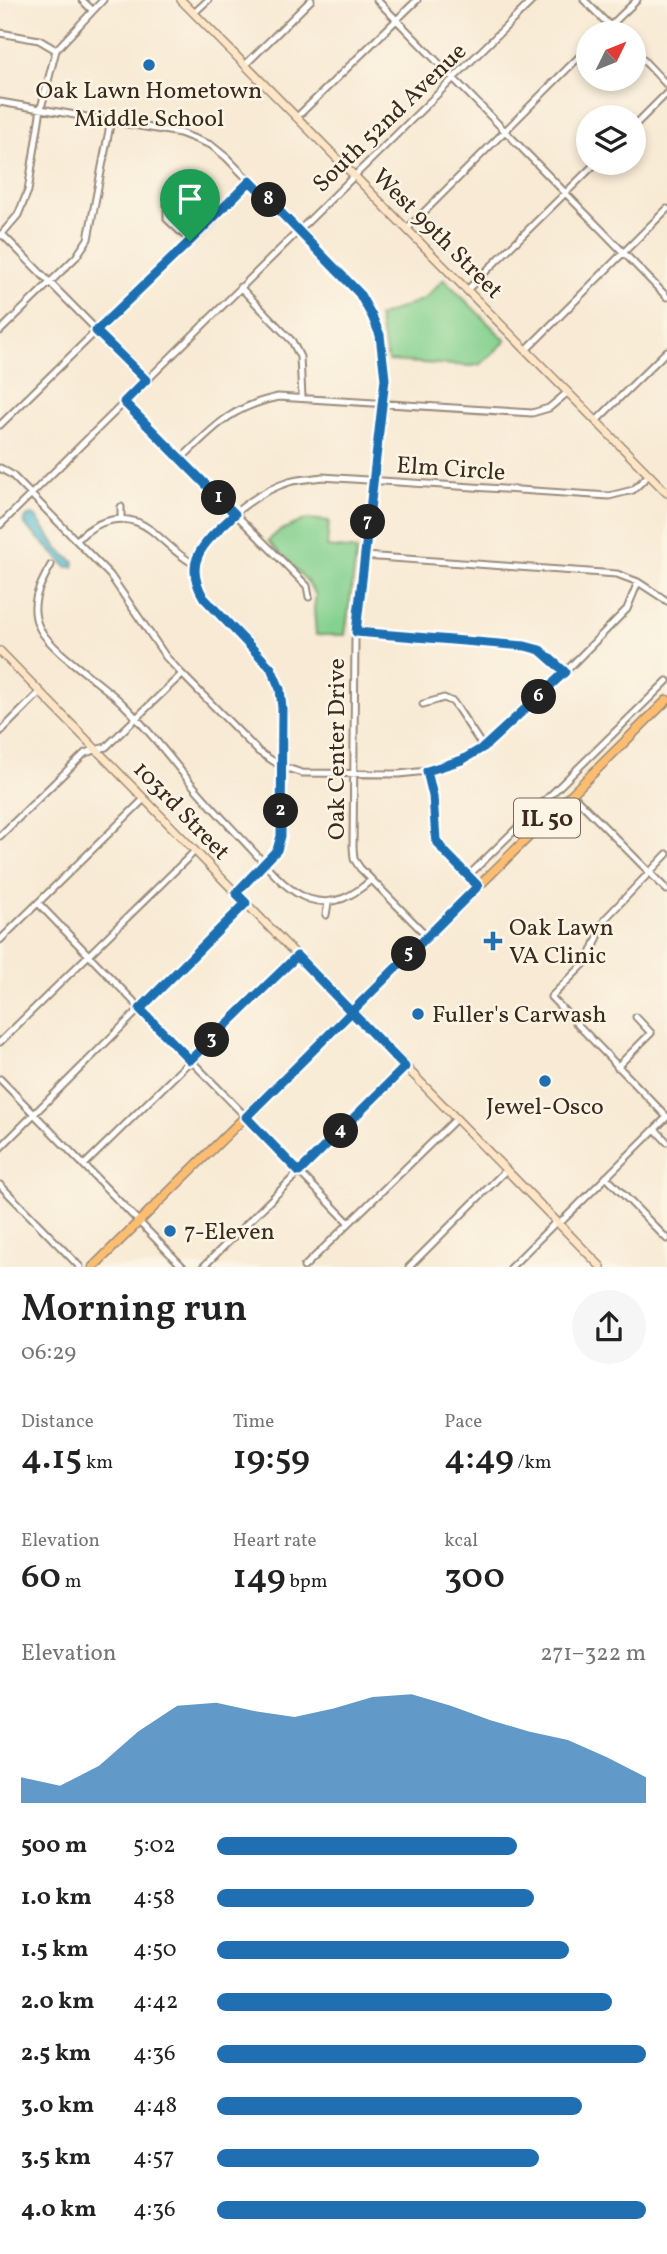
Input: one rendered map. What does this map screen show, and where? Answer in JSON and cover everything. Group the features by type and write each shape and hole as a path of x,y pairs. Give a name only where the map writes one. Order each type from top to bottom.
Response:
{"main road":[{"name":"West 99th Street","path":"181,0 667,493"},
{"name":"103rd Street","path":"0,651 601,1267"},
{"name":"IL 50","path":"93,1267 667,700"}],"street":[{"path":"82,0 92,10"},
{"path":"103,0 56,50 41,108 28,191 18,215 1,235 146,380"},
{"path":"194,13 208,0"},
{"path":"245,65 311,0"},
{"path":"377,0 667,296"},
{"path":"297,117 417,0"},
{"name":"South 52nd Avenue","path":"0,525 534,0"},
{"path":"584,0 605,21"},
{"path":"615,21 637,0"},
{"path":"0,33 39,40 56,50"},
{"path":"407,229 576,60"},
{"path":"646,63 667,85"},
{"path":"646,114 667,93"},
{"name":"Oak Center Drive","path":"0,102 180,133 202,141 226,157 299,229 350,282 372,316 383,351 385,379 356,632 352,773 354,859 371,880 427,936"},
{"path":"0,331 76,257 88,239 111,120"},
{"path":"467,290 584,175"},
{"path":"0,425 250,181"},
{"path":"167,205 167,219 190,241"},
{"path":"526,350 667,209"},
{"path":"240,287 292,341 300,357 302,398"},
{"path":"596,421 667,351"},
{"path":"181,459 221,421 240,408 278,397 532,413 549,408 568,391"},
{"path":"124,402 307,586 309,597"},
{"path":"0,468 12,475 110,575 166,657 259,752 281,766 302,773 427,771 462,760 484,747 565,672 627,609 638,582"},
{"name":"Elm Circle","path":"194,564 202,548 235,514 261,494 290,481 322,477 609,496 633,490 649,475"},
{"path":"121,507 121,518"},
{"path":"77,540 100,523 121,518 146,526 179,556 194,564 198,587 204,598 274,674 280,689 282,708 281,836 277,850 236,893"},
{"path":"364,556 617,575 638,582 667,601"},
{"path":"51,565 41,582 33,605 40,629 51,642 137,718 264,863 292,890 328,903 356,893 371,880"},
{"path":"356,632 525,646 540,650 565,672"},
{"path":"0,836 85,753 106,747 182,674"},
{"path":"468,876 667,681"},
{"path":"0,732 40,692"},
{"path":"423,704 444,698 453,702 484,747"},
{"path":"427,771 433,796 436,840 478,886"},
{"path":"572,794 667,890"},
{"path":"0,940 144,799"},
{"path":"0,1042 195,851"},
{"path":"511,1267 667,1117 551,997 586,963 605,919 667,854"},
{"path":"38,903 349,1223"},
{"path":"0,1148 246,903"},
{"path":"326,915 328,903"},
{"path":"84,1165 297,956"},
{"path":"617,1067 651,1033 636,1017"},
{"path":"203,1267 405,1067"},
{"path":"0,1079 183,1267"},
{"path":"304,1267 456,1119"},
{"path":"655,1129 667,1142"},
{"path":"409,1267 506,1170"},
{"path":"606,1177 667,1238"},
{"path":"0,1185 80,1267"}],"green space":[{"path":"444,279 506,341 481,364 472,366 388,361 378,317 424,299"},
{"path":"307,519 329,521 327,547 357,550 345,635 316,635 316,595 306,580 268,541 279,531"}],"water":[{"path":"28,516 36,517 59,550 74,562 73,567 67,567 25,525 24,520"}],"place":[{"name":"Oak Lawn Hometown Middle School","path":"149,65"},
{"name":"Oak Lawn VA Clinic","path":"493,941"},
{"name":"Fuller's Carwash","path":"418,1014"},
{"name":"Jewel-Osco","path":"545,1081"},
{"name":"7-Eleven","path":"170,1231"}],"route":[{"path":"190,241 96,331 146,380 124,402 235,514 202,548 194,564 195,576 204,598 271,668 278,682 282,708 281,836 277,850 236,893 246,903 140,1009 190,1060 297,956 323,982 351,1012 405,1067 299,1172 246,1117 351,1012 387,976 478,886 436,840 433,796 427,771 462,760 484,747 565,672 540,650 525,646 356,632 385,379 380,335 372,316 350,282 250,181 190,241"}]}
